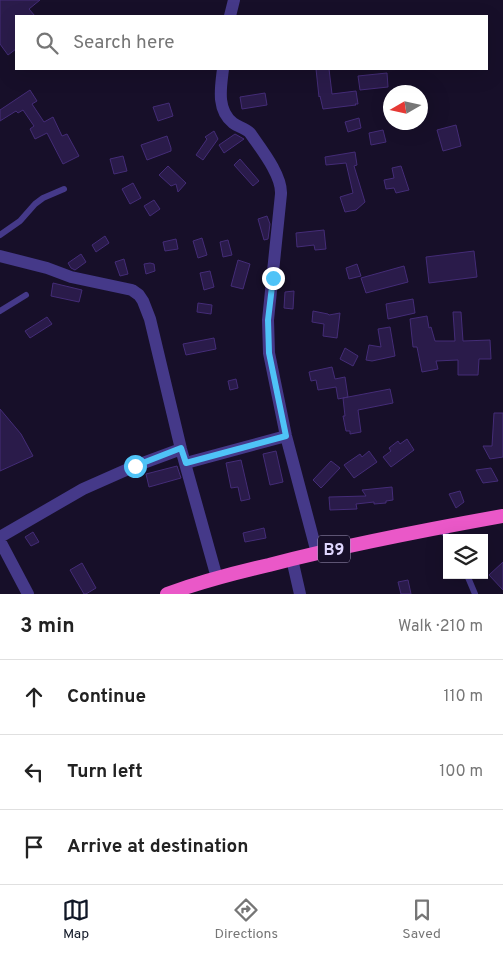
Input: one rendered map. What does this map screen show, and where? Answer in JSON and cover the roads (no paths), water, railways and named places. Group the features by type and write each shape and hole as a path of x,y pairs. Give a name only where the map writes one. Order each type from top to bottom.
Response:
{"highway":[{"name":"B9","path":"167,594 217,578 317,553 503,516"}],"street":[{"path":"230,15 234,0"},
{"path":"223,70 220,97 223,108 233,123 250,133 273,168 282,189 268,320 269,353 286,436 317,553"},
{"path":"0,256 46,268 71,277 132,290 139,295 150,319 181,448 217,578"},
{"path":"186,463 286,436"},
{"path":"0,536 83,489 181,448"},
{"path":"0,541 28,594"},
{"path":"292,559 300,594"}],"lane":[{"path":"0,234 20,221 43,198 64,188"},
{"path":"0,311 26,295"},
{"path":"439,528 445,534"},
{"path":"469,579 475,594"}]}
